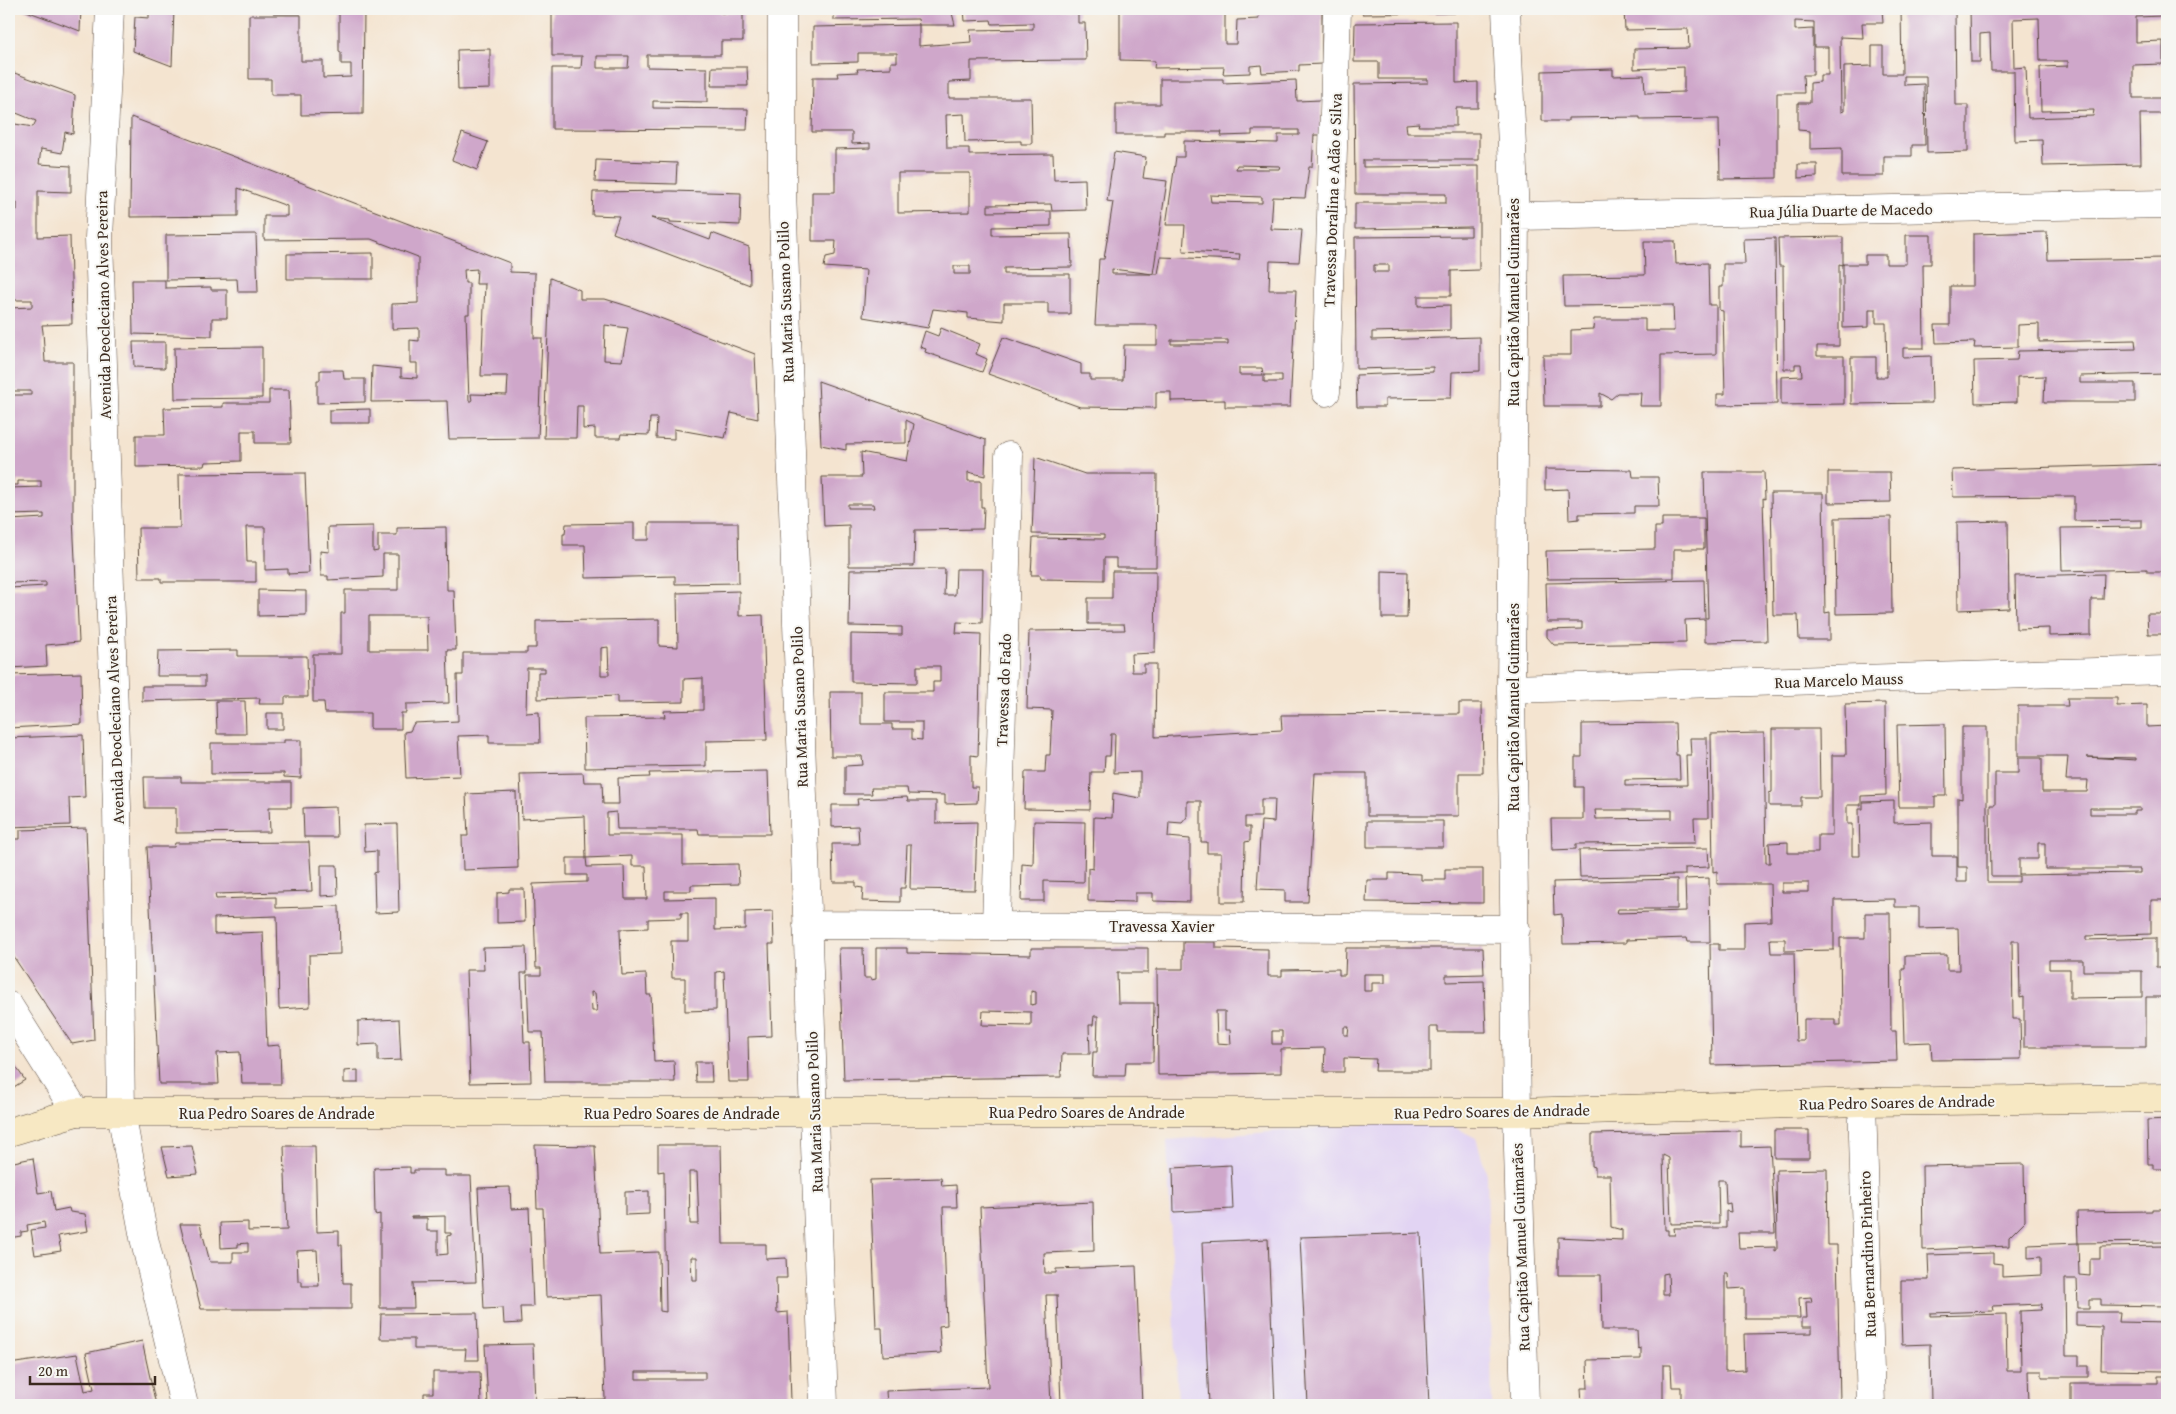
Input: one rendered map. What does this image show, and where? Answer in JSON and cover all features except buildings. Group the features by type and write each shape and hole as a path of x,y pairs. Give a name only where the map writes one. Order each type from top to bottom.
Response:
{"street":[{"name":"Avenida Deocleciano Alves Pereira","path":"110,9 99,238 117,808 121,1112 144,1238 184,1405"},
{"name":"Rua Maria Susano Polilo","path":"782,9 782,189 824,1405"},
{"name":"Travessa Doralina e Adão e Silva","path":"1326,392 1337,9"},
{"name":"Rua Capitão Manuel Guimarães","path":"1506,9 1515,216 1511,689 1516,929 1517,1112 1525,1405"},
{"name":"Rua Júlia Duarte de Macedo","path":"1515,216 2167,204"},
{"name":"Travessa do Fado","path":"996,925 1009,456"},
{"name":"Rua Marcelo Mauss","path":"1511,689 2167,670"},
{"name":"Travessa Xavier","path":"807,926 996,925 1516,929"},
{"path":"9,1006 76,1112"},
{"name":"Rua Pedro Soares de Andrade","path":"9,1132 76,1112 1517,1112 1862,1102 2167,1098"},
{"name":"Rua Bernardino Pinheiro","path":"1862,1102 1871,1405"}],"shaded area":[{"path":"1438,1119 1476,1138 1487,1174 1492,1405 1178,1405 1167,1140"}]}
